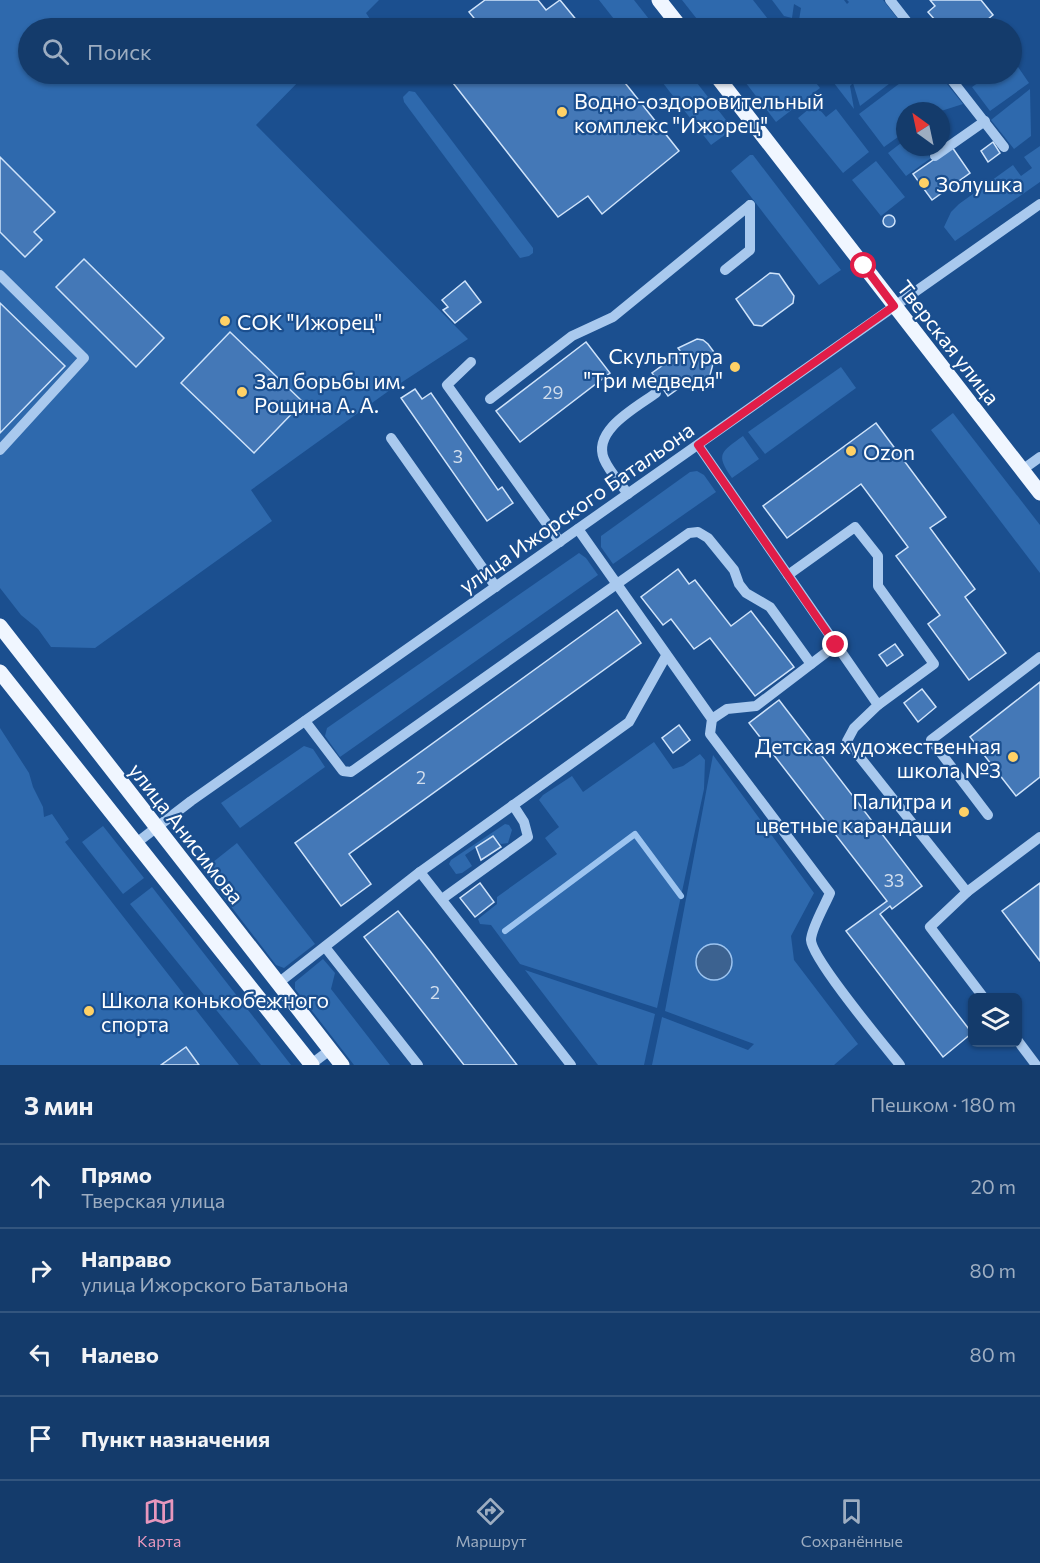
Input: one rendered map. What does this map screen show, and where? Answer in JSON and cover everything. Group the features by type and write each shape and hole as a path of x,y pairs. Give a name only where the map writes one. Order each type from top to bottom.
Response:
{"main road":[{"path":"659,0 673,18"},
{"name":"Тверская улица","path":"723,84 1040,494"},
{"name":"улица Анисимова","path":"0,626 342,1065"},
{"path":"0,672 311,1065"}],"street":[{"path":"890,0 904,18"},
{"path":"955,84 1004,147"},
{"path":"950,146 985,121"},
{"name":"улица Ижорского Батальона","path":"135,844 305,721 1040,204"},
{"path":"490,399 572,336 613,316 750,205 750,250 725,270"},
{"path":"0,275 84,358 0,450"},
{"path":"471,362 447,385 560,542"},
{"path":"628,494 606,464 602,446 607,432 618,420 656,393"},
{"path":"391,438 496,587"},
{"path":"698,445 878,705"},
{"path":"1022,470 1040,457"},
{"path":"788,575 855,527 878,556 878,586 934,663 878,705 854,728 847,741 967,892"},
{"path":"578,529 712,719 710,734 830,893 811,937 812,948 823,966 900,1065"},
{"path":"305,721 337,765 343,771 351,772 618,585 688,533 698,532 708,538 734,570 739,584 746,593 770,607 811,664"},
{"path":"712,719 727,708 756,706 836,645"},
{"path":"277,984 420,872 629,722 666,656"},
{"path":"988,814 931,740 1040,657"},
{"path":"442,899 528,837 524,822 513,806"},
{"path":"980,993 930,927 967,892 1040,837"},
{"path":"420,872 571,1065"},
{"path":"325,946 418,1065"},
{"path":"1022,1047 1036,1065"},
{"path":"311,1065 330,1050"}],"shaded area":[{"name":"СОК \"Ижорец\"","path":"0,0 379,0 366,13 369,18 18,18 18,84 296,84 256,125 468,339 390,390 251,490 272,521 95,648 51,647 38,629 21,615 0,588"},
{"path":"599,0 634,0 648,18 613,18"},
{"path":"682,0 753,0 767,18 696,18"},
{"path":"772,0 844,0 847,4 849,2 847,0 883,0 897,18 799,18 801,8 794,4 792,18 784,16"},
{"path":"1022,73 1029,83 990,111 972,87 976,84 1022,84"},
{"path":"664,84 698,84 733,129 711,145"},
{"path":"747,84 817,84 820,88 776,122"},
{"path":"835,84 852,84 850,86 854,109"},
{"path":"853,84 889,84 860,106"},
{"path":"899,84 947,84 963,104 950,108 950,102 896,102 896,138 884,147 859,114"},
{"path":"1030,89 1031,136 1014,149 991,120"},
{"path":"409,91 415,92 533,248 533,253 529,256 520,258 404,102 403,97"},
{"path":"815,104 826,117 836,109 869,152 843,173 798,118"},
{"path":"1040,146 1040,182 955,241 944,227 951,212 1013,165 1021,176 1032,168 1024,157"},
{"path":"896,147 896,156 930,156 931,158 906,176 888,153"},
{"path":"753,155 841,270 819,285 731,171"},
{"path":"876,161 905,197 881,216 852,180"},
{"path":"841,367 856,388 765,454 748,432"},
{"path":"953,413 1040,525 1040,573 931,430"},
{"path":"743,436 759,459 732,478 723,464 723,454"},
{"path":"697,471 704,475 716,492 613,564 601,547 601,536 690,472"},
{"path":"579,553 586,558 598,575 340,757 325,736 327,728"},
{"name":"Школа конькобежного спорта","path":"0,728 29,773 43,807 44,817 52,814 69,839 65,842 239,1065 0,1065"},
{"path":"654,742 673,769 683,766 700,754 705,760 704,789 657,1008 520,964 491,925 480,924 478,919 497,904 497,897 557,854 545,838 559,827 539,800 543,795 572,776 583,792"},
{"path":"304,746 313,749 325,767 240,828 221,803"},
{"path":"713,755 814,893 791,936 794,960 858,1044 834,1065 652,1065 662,1017 748,1050 754,1044 665,1011"},
{"path":"505,824 509,825 512,830 508,843 501,844 493,836 465,855 472,866 456,874 449,864 451,860"},
{"path":"103,826 144,878 123,894 82,842"},
{"path":"237,843 315,944 284,968 276,965 203,870"},
{"path":"152,887 291,1065 261,1065 130,904"},
{"path":"714,944 727,949 732,962 727,975 714,980 701,975 696,962 701,949"},
{"path":"323,959 335,973 331,989 390,1065 354,1065 295,989 295,982"},
{"path":"525,970 655,1014 644,1065 598,1065"}],"building":[{"name":"Водно-оздоровительный комплекс \"Ижорец\"","path":"485,0 538,0 546,10 560,0 575,18 474,18 469,12"},
{"path":"930,0 981,0 993,15 989,18 933,18 928,12 935,6"},
{"name":"Водно-оздоровительный комплекс \"Ижорец\"","path":"454,84 626,84 679,151 602,214 588,196 558,217"},
{"path":"993,142 1000,153 988,162 981,151"},
{"path":"952,147 970,173 932,200 913,174 939,156 950,156"},
{"path":"0,157 55,212 34,232 42,240 25,257 0,232"},
{"path":"891,215 895,221 891,227 887,227 883,219"},
{"path":"84,259 164,338 136,367 56,287"},
{"path":"770,273 779,274 794,296 793,303 762,326 754,325 736,299"},
{"path":"465,281 481,302 455,323 443,310 448,307 442,300"},
{"path":"0,303 65,366 0,433"},
{"name":"Зал борьбы им. Рощина А. А.","path":"230,332 303,402 254,453 181,383"},
{"path":"697,339 708,344 719,359 713,364 710,375 705,379 699,382 689,381 668,396 652,373 681,352 678,348"},
{"path":"586,342 610,373 520,442 496,411"},
{"path":"415,389 422,399 431,393 498,490 502,487 513,503 487,521 401,398"},
{"path":"876,423 946,517 930,528 975,589 965,597 1006,653 969,680 928,624 940,615 896,556 908,547 861,484 787,538 763,506"},
{"path":"678,569 689,584 695,580 731,626 751,611 794,667 755,696 710,638 694,649 671,619 663,625 641,597"},
{"path":"617,610 641,643 349,854 371,884 341,906 295,843"},
{"path":"895,644 903,655 887,666 879,655"},
{"name":"Детская художественная школа №3","path":"1040,682 1040,777 1016,796 970,737"},
{"path":"922,689 936,707 918,722 904,703"},
{"path":"779,700 922,886 892,909 890,906 880,914 968,1028 968,1036 943,1057 846,931 887,901 749,723"},
{"path":"679,725 690,740 673,753 662,738"},
{"path":"493,836 501,847 481,860 476,847"},
{"path":"480,883 494,902 475,917 460,898"},
{"path":"1040,883 1040,961 1002,911"},
{"path":"398,911 517,1065 464,1065 364,937"},
{"path":"186,1047 199,1065 161,1065"}],"waterway":[{"path":"505,931 635,834 681,896"}],"place":[{"name":"Водно-оздоровительный комплекс \"Ижорец\"","path":"562,112"},
{"name":"Золушка","path":"924,183"},
{"name":"СОК \"Ижорец\"","path":"225,321"},
{"name":"Скульптура \"Три медведя\"","path":"735,367"},
{"name":"Зал борьбы им. Рощина А. А.","path":"242,392"},
{"name":"Ozon","path":"851,451"},
{"name":"Детская художественная школа №3","path":"1013,757"},
{"name":"Палитра и цветные карандаши","path":"964,812"},
{"name":"Школа конькобежного спорта","path":"89,1011"}],"route":[{"path":"836,645 698,445 894,306 864,266"}]}
